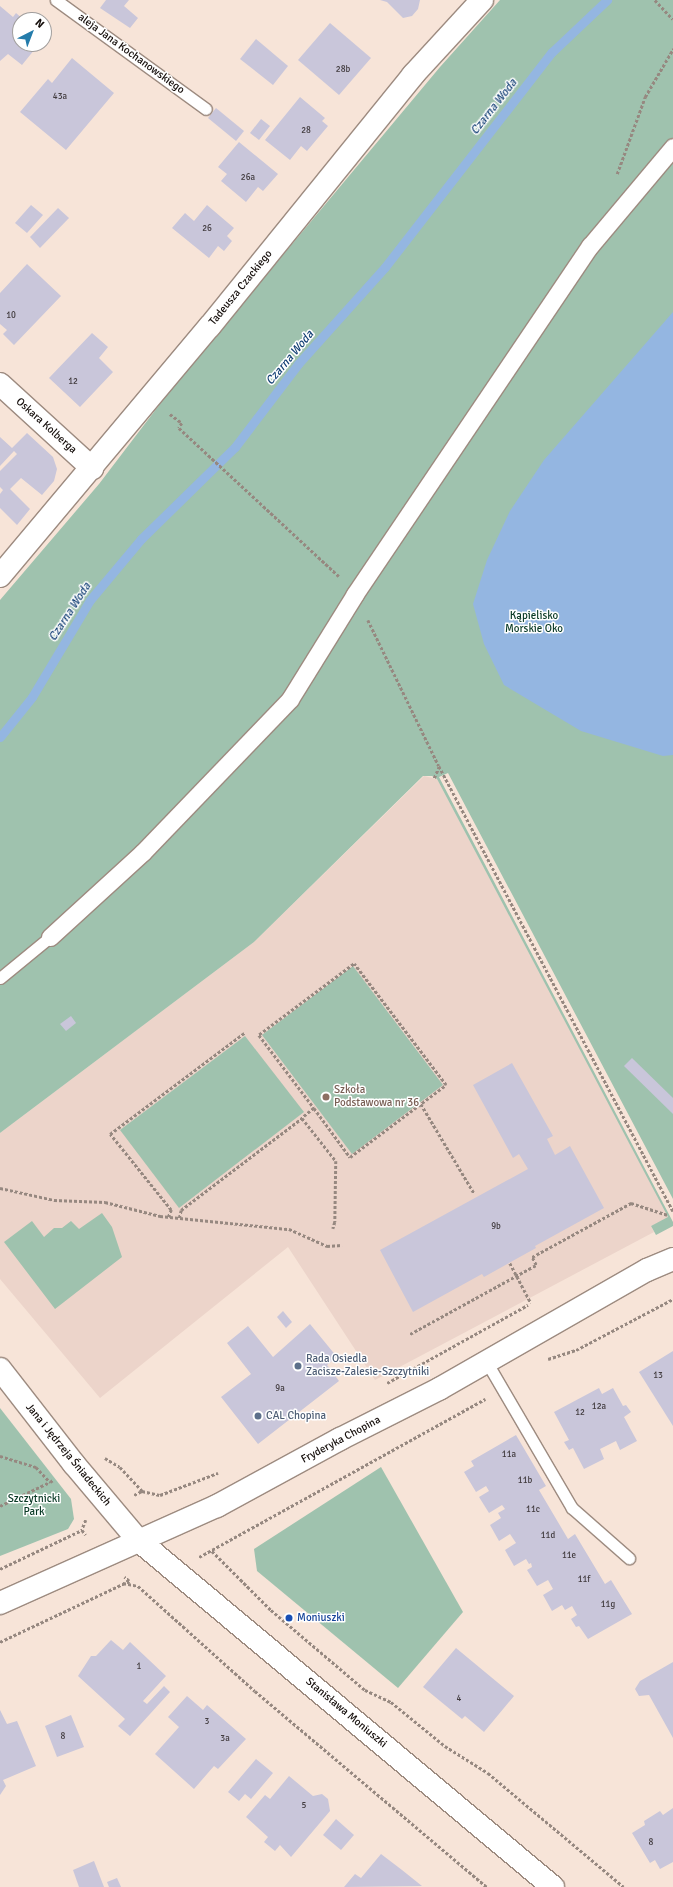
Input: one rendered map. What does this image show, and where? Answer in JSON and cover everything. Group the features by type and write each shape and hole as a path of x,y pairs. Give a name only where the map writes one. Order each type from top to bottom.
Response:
{"street":[{"name":"Tadeusza Czackiego","path":"0,576 210,326 413,75 482,0"},
{"path":"50,937 143,852 290,699 355,594 590,246 609,219 673,147"},
{"name":"Oskara Kolberga","path":"0,384 92,468"},
{"name":"Fryderyka Chopina","path":"0,1603 138,1540 210,1510 440,1389 486,1361 647,1270 673,1259"},
{"name":"Jana i Jędrzeja Śniadeckich","path":"0,1369 74,1464 138,1540"},
{"name":"Stanisława Moniuszki","path":"138,1540 553,1887"}],"lane":[{"name":"aleja Jana Kochanowskiego","path":"56,0 206,109"},
{"path":"0,978 50,937"},
{"path":"486,1361 572,1508 629,1558"}],"path":[{"path":"655,0 673,19"},
{"path":"616,178 645,97 673,49"},
{"path":"166,417 169,413 182,423 179,428 266,506 346,582 355,594 439,766 673,1211"},
{"path":"434,778 439,766"},
{"path":"354,964 446,1085 350,1157 314,1108 258,1035 354,964"},
{"path":"168,1217 171,1210 110,1134 244,1033"},
{"path":"421,1104 474,1193"},
{"path":"179,1218 181,1210 314,1108"},
{"path":"302,1118 336,1161 335,1222 333,1229"},
{"path":"0,1188 54,1200 105,1202 168,1217 289,1229 327,1246 342,1245"},
{"path":"410,1334 536,1265 532,1257 631,1203 667,1214"},
{"path":"510,1263 532,1303"},
{"path":"546,1360 576,1350 673,1299"},
{"path":"380,1387 538,1300"},
{"path":"193,1560 212,1551 502,1388"},
{"path":"0,1456 36,1467 50,1482"},
{"path":"0,1506 50,1482 74,1464"},
{"path":"142,1491 160,1495 225,1470"},
{"path":"0,1569 82,1530 87,1516"},
{"path":"82,1530 86,1536"},
{"path":"212,1551 271,1610 365,1690 391,1702 445,1746 488,1773 624,1887"},
{"path":"0,1642 129,1581 117,1572"},
{"path":"123,1583 138,1586 267,1701 487,1887"}],"shaded area":[{"name":"Szkoła Podstawowa nr 36","path":"424,776 437,779 669,1218 651,1226 654,1232 375,1380 288,1247 100,1398 0,1279 0,1133 254,942"}],"green space":[{"name":"Kąpielisko Morskie Oko","path":"500,0 673,0 673,1199 448,773 439,777 673,1222 673,1226 656,1235 651,1226 668,1217 437,779 432,776 423,776 254,942 0,1133 0,600 99,484 176,383 440,67"},
{"path":"353,966 443,1085 352,1154 262,1035"},
{"path":"245,1036 304,1112 179,1208 120,1130"},
{"path":"102,1213 112,1227 122,1257 55,1309 4,1242 32,1221 44,1237 54,1228 62,1228 71,1221 79,1229"},
{"name":"Szczytnicki Park","path":"0,1408 71,1499 74,1519 68,1529 0,1556"},
{"path":"381,1467 463,1612 398,1688 257,1571 254,1549"}],"water":[{"path":"673,312 673,755 663,756 581,731 504,685 484,644 473,604 487,560 510,511 544,460"}],"building":[{"path":"106,0 129,0 124,6 138,18 130,28 100,8"},
{"path":"380,0 420,0 418,9 412,16 403,18 387,2"},
{"path":"0,6 12,16 12,52 33,52 22,65 8,54 0,61"},
{"path":"330,23 371,58 339,95 298,60"},
{"path":"256,39 288,66 273,85 240,59"},
{"path":"72,58 114,93 66,150 20,112 48,79 52,83"},
{"path":"300,97 325,118 322,121 328,126 307,151 301,146 290,160 265,140"},
{"path":"216,108 244,131 236,141 208,118"},
{"path":"261,119 270,126 259,140 250,133"},
{"path":"239,142 278,174 263,191 258,187 246,202 221,181 227,174 218,167"},
{"path":"31,205 43,215 27,233 15,223"},
{"path":"207,205 234,228 227,236 232,241 224,251 218,246 209,258 172,228 185,213 194,221"},
{"path":"58,208 69,218 40,248 30,237"},
{"path":"27,264 61,296 14,345 3,334 7,330 0,324 0,293"},
{"path":"92,333 108,347 99,358 113,372 80,407 49,378"},
{"path":"27,433 53,457 57,469 54,481 42,495 21,478 10,489 30,509 17,525 0,508 0,494 3,490 0,487 0,471 17,454 14,451 0,466 0,437 12,448"},
{"path":"71,1016 76,1023 66,1031 60,1024"},
{"path":"632,1058 673,1098 673,1114 624,1066"},
{"path":"512,1063 553,1136 547,1139 555,1155 570,1146 604,1208 535,1246 536,1248 484,1277 482,1274 413,1312 380,1250 528,1169 519,1154 513,1158 473,1085"},
{"path":"283,1311 292,1322 286,1328 277,1317"},
{"path":"310,1324 337,1357 327,1365 339,1381 258,1444 221,1397 251,1374 227,1343 248,1326 273,1357"},
{"path":"673,1351 673,1426 639,1372"},
{"path":"599,1388 602,1394 613,1388 623,1406 626,1405 631,1412 624,1417 637,1441 620,1450 616,1441 600,1449 604,1459 584,1469 573,1448 569,1450 564,1442 569,1440 554,1412"},
{"path":"516,1435 546,1486 539,1490 568,1539 575,1534 605,1584 611,1580 632,1614 588,1639 579,1626 576,1627 571,1619 577,1615 572,1606 565,1610 562,1605 552,1611 543,1595 553,1589 548,1580 537,1586 527,1570 532,1567 531,1563 529,1564 526,1559 514,1566 505,1550 516,1543 510,1534 499,1541 490,1525 501,1518 498,1513 505,1509 502,1505 489,1513 479,1497 489,1491 486,1486 476,1492 464,1472 474,1466 471,1461"},
{"path":"111,1640 123,1650 130,1642 166,1676 143,1701 147,1704 164,1686 170,1692 130,1736 118,1726 125,1719 78,1676 91,1656 96,1656"},
{"path":"456,1648 514,1696 484,1732 465,1716 462,1719 423,1687"},
{"path":"673,1662 673,1738 649,1695 639,1696 635,1689 640,1681"},
{"path":"187,1696 203,1710 207,1705 246,1739 218,1769 214,1766 194,1789 155,1754 179,1727 168,1717"},
{"path":"0,1710 7,1724 17,1721 36,1766 3,1780 6,1786 0,1795"},
{"path":"71,1715 84,1747 57,1757 45,1726"},
{"path":"256,1759 273,1773 251,1799 245,1794 239,1801 228,1792"},
{"path":"289,1776 313,1796 322,1794 328,1799 330,1811 291,1857 280,1845 275,1851 264,1842 268,1837 246,1817 265,1795 270,1799"},
{"path":"673,1808 673,1862 660,1869 655,1860 650,1863 632,1833 645,1825 644,1821 660,1811 663,1815"},
{"path":"336,1819 354,1835 341,1850 323,1835"},
{"path":"381,1854 422,1886 344,1887 355,1874 361,1878"},
{"path":"94,1861 104,1887 79,1887 73,1870"},
{"path":"117,1878 121,1887 109,1887 107,1882"}],"waterway":[{"name":"Czarna Woda","path":"0,737 32,697 90,600 141,539 235,447 298,364 385,267 552,52 607,0"}],"place":[{"name":"Szkoła Podstawowa nr 36","path":"326,1097"},
{"name":"Rada Osiedla Zacisze-Zalesie-Szczytniki","path":"298,1366"},
{"name":"CAL Chopina","path":"258,1416"},
{"name":"Moniuszki","path":"289,1618"}]}
